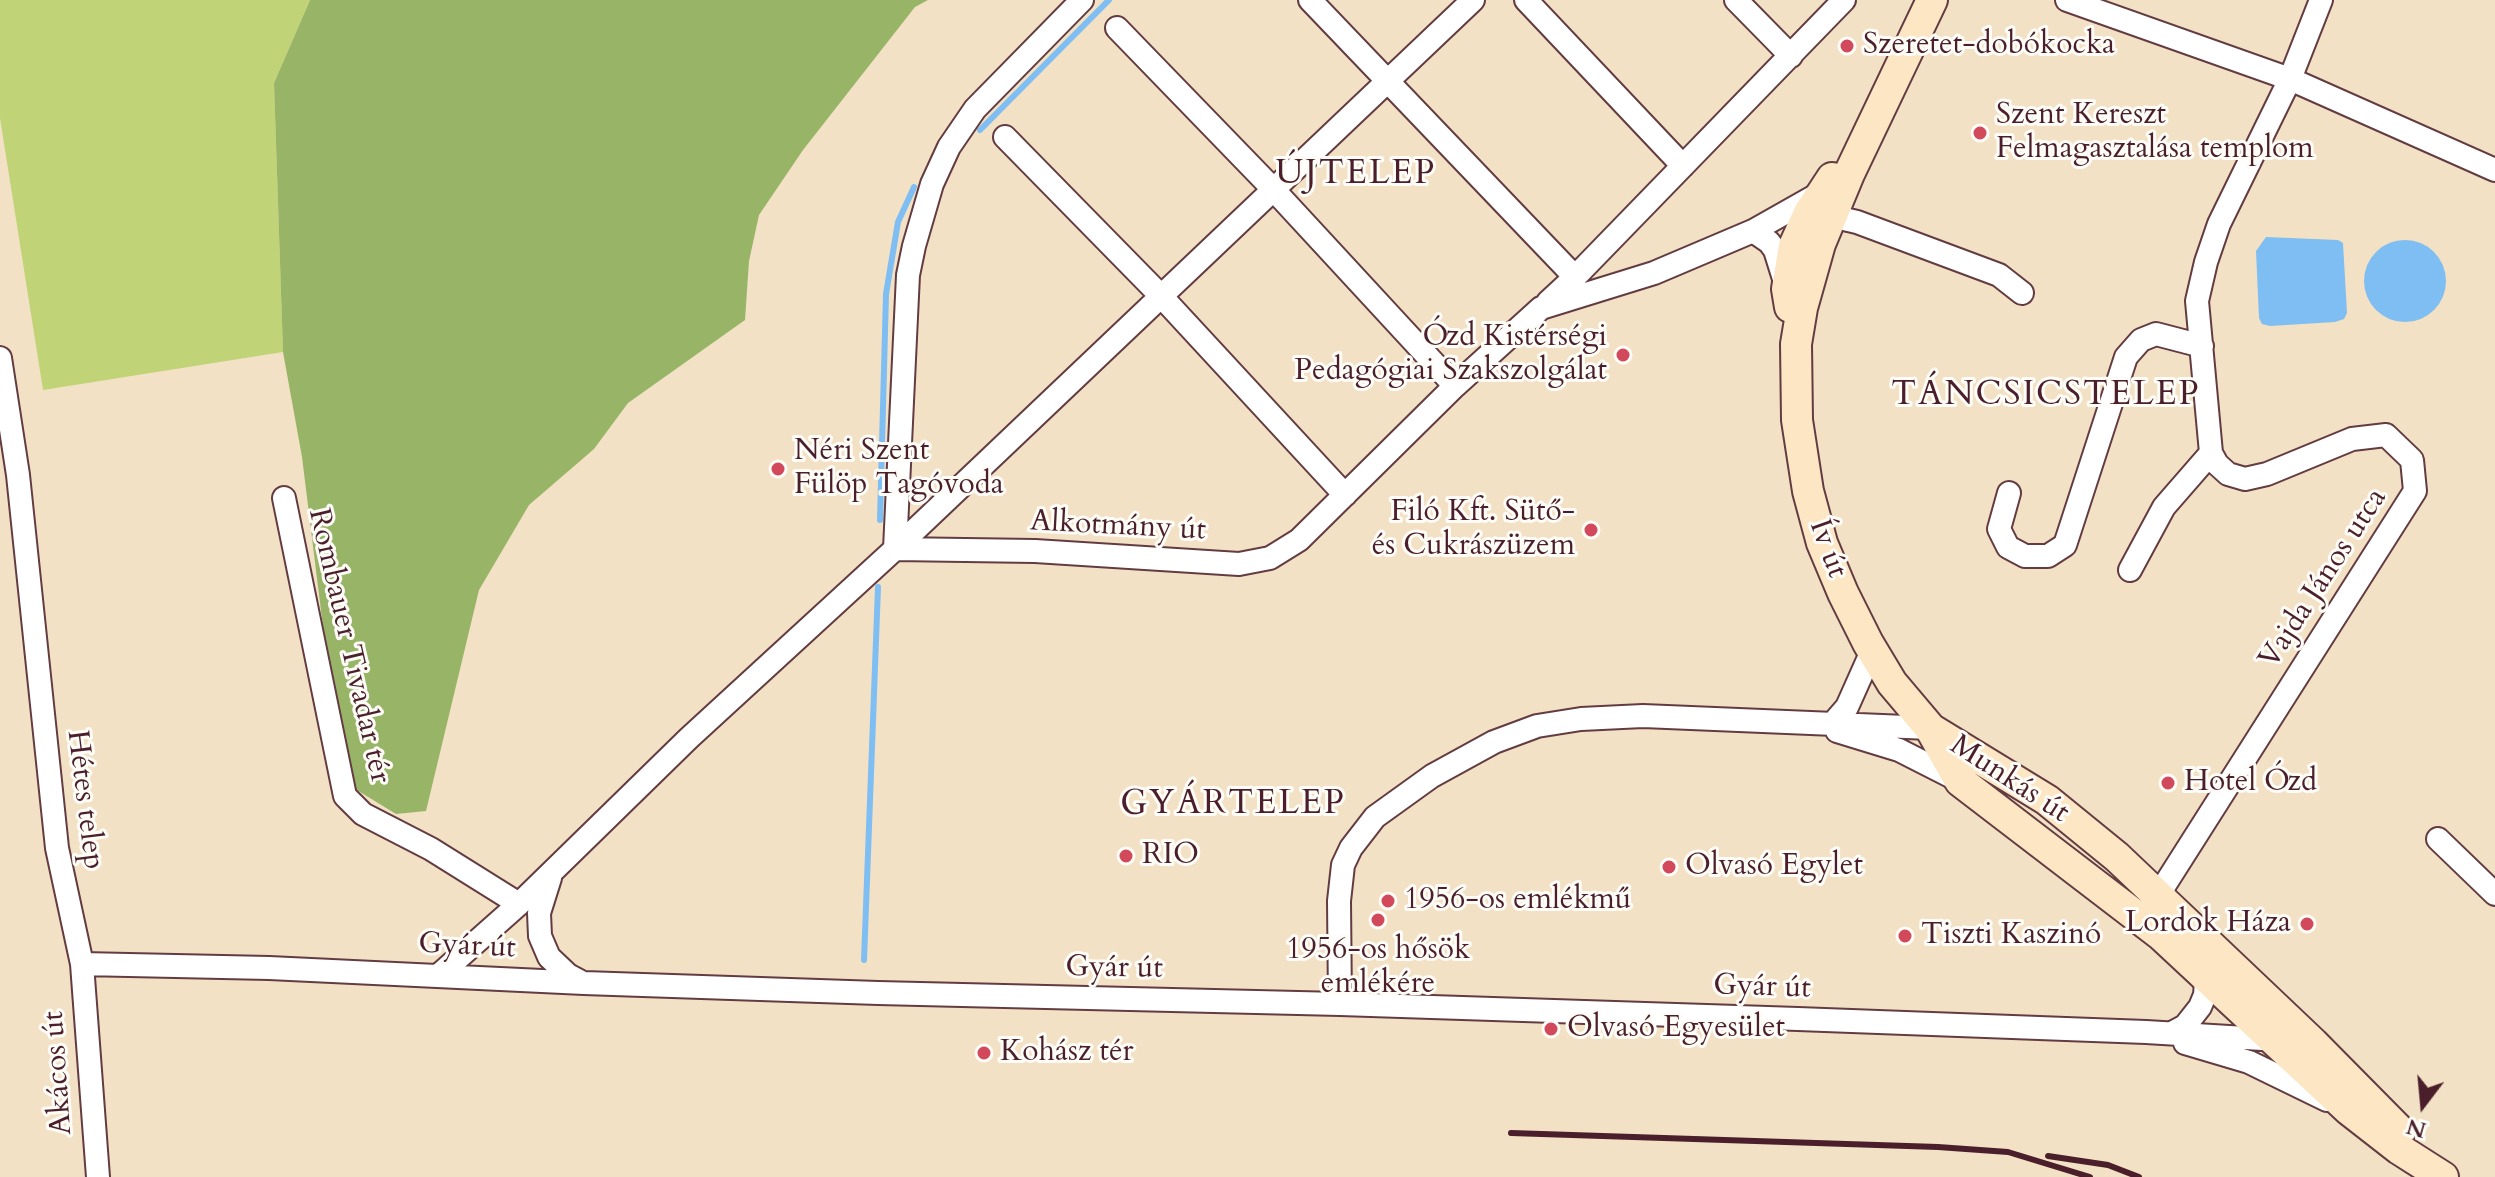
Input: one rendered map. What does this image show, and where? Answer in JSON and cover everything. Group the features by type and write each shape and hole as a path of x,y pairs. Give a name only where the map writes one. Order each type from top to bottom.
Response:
{"main road":[{"path":"1913,42 1916,0"},
{"name":"Ív út","path":"1930,728 1892,683 1872,651 1822,543 1814,516 1797,420 1796,344 1787,289 1794,246 1889,89 1932,0"},
{"name":"Ív út","path":"1796,344 1816,213"},
{"name":"Munkás út","path":"1930,728 2047,800 2117,857 2313,1043 2443,1177"},
{"name":"Munkás út","path":"1930,728 1960,781 2161,935 2349,1110 2399,1149 2443,1177"}],"street":[{"path":"895,549 908,275 932,184 949,147 975,109 1082,0"},
{"path":"1310,0 1575,277"},
{"path":"439,975 519,904 689,738 895,549 1473,0"},
{"path":"1526,0 1683,166"},
{"path":"1736,0 1791,56"},
{"path":"1541,308 1575,277 1844,0"},
{"path":"2067,0 2290,79 2495,170"},
{"path":"2130,570 2164,507 2211,453 2197,301 2206,262 2219,224 2290,79 2321,0"},
{"path":"1117,28 1273,189 1455,386"},
{"path":"1005,137 1161,296 1345,495"},
{"path":"1816,213 1857,222 1999,275 2022,293"},
{"name":"Alkotmány út","path":"895,549 1035,551 1239,564 1255,562 1286,550 1455,386 1541,308 1654,273 1753,231 1816,213"},
{"path":"1753,231 1775,250 1787,289"},
{"path":"2009,493 1999,529 2008,547 2025,556 2048,556 2065,545 2126,357 2141,340 2156,334 2202,346"},
{"name":"Hétes telep","path":"0,358 18,475 57,848 82,964"},
{"name":"Vajda János utca","path":"2161,935 2164,886 2415,491 2412,460 2386,435 2352,439 2267,474 2245,479 2228,474 2211,453"},
{"name":"Rombauer Tivadar tér","path":"284,498 345,796 363,814 431,849 519,904"},
{"path":"1824,723 1847,707 1872,651"},
{"path":"1340,1004 1339,901 1343,865 1351,848 1375,817 1432,776 1494,742 1537,726 1581,719 1643,716 1930,728"},
{"path":"1824,723 1899,750 1960,781"},
{"path":"2438,839 2495,894"},
{"path":"551,873 539,913 540,936 549,957 568,975 584,983"},
{"path":"2172,1033 2193,1019 2205,995 2207,943"},
{"name":"Gyár út","path":"82,964 269,968 584,983 1340,1004 2146,1032 2313,1043"},
{"name":"Akácos út","path":"82,964 98,1177"},
{"name":"Gyár út","path":"2146,1032 2249,1062 2349,1110"}],"green space":[{"path":"0,0 310,0 274,83 283,352 43,390 0,118"},
{"path":"310,0 928,0 915,7 803,150 759,215 749,261 745,320 628,403 594,449 529,505 479,590 426,811 396,814 342,781 302,457 283,352 274,83"}],"water":[{"path":"2266,237 2338,240 2343,243 2347,313 2344,319 2270,326 2262,324 2259,318 2256,251"},
{"path":"2405,240 2421,243 2434,252 2443,265 2446,281 2443,297 2434,310 2421,319 2405,322 2389,319 2376,310 2367,297 2364,281 2367,265 2376,252 2389,243"}],"waterway":[{"path":"980,130 1109,0"},
{"path":"880,520 886,294 898,222 914,187"},
{"path":"864,960 878,587"}],"railway":[{"path":"1511,1133 2008,1152 2090,1177"},
{"path":"2048,1156 2108,1165 2139,1177"}],"place":[{"name":"Szeretet-dobókocka","path":"1847,46"},
{"name":"Szent Kereszt Felmagasztalása templom","path":"1980,133"},
{"name":"Ózd Kistérségi Pedagógiai Szakszolgálat","path":"1623,355"},
{"name":"Néri Szent Fülöp Tagóvoda","path":"778,469"},
{"name":"Filó Kft. Sütő- és Cukrászüzem","path":"1591,530"},
{"name":"Hotel Ózd","path":"2168,783"},
{"name":"RIO","path":"1126,856"},
{"name":"Olvasó Egylet","path":"1669,867"},
{"name":"1956-os emlékmű","path":"1388,901"},
{"name":"1956-os hősök emlékére","path":"1378,920"},
{"name":"Lordok Háza","path":"2307,924"},
{"name":"Tiszti Kaszinó","path":"1905,936"},
{"name":"Olvasó Egyesület","path":"1551,1029"},
{"name":"Kohász tér","path":"984,1053"}],"district":[{"name":"ÚJTELEP","path":"1356,175"},
{"name":"TÁNCSICSTELEP","path":"2046,396"},
{"name":"GYÁRTELEP","path":"1233,805"}]}
